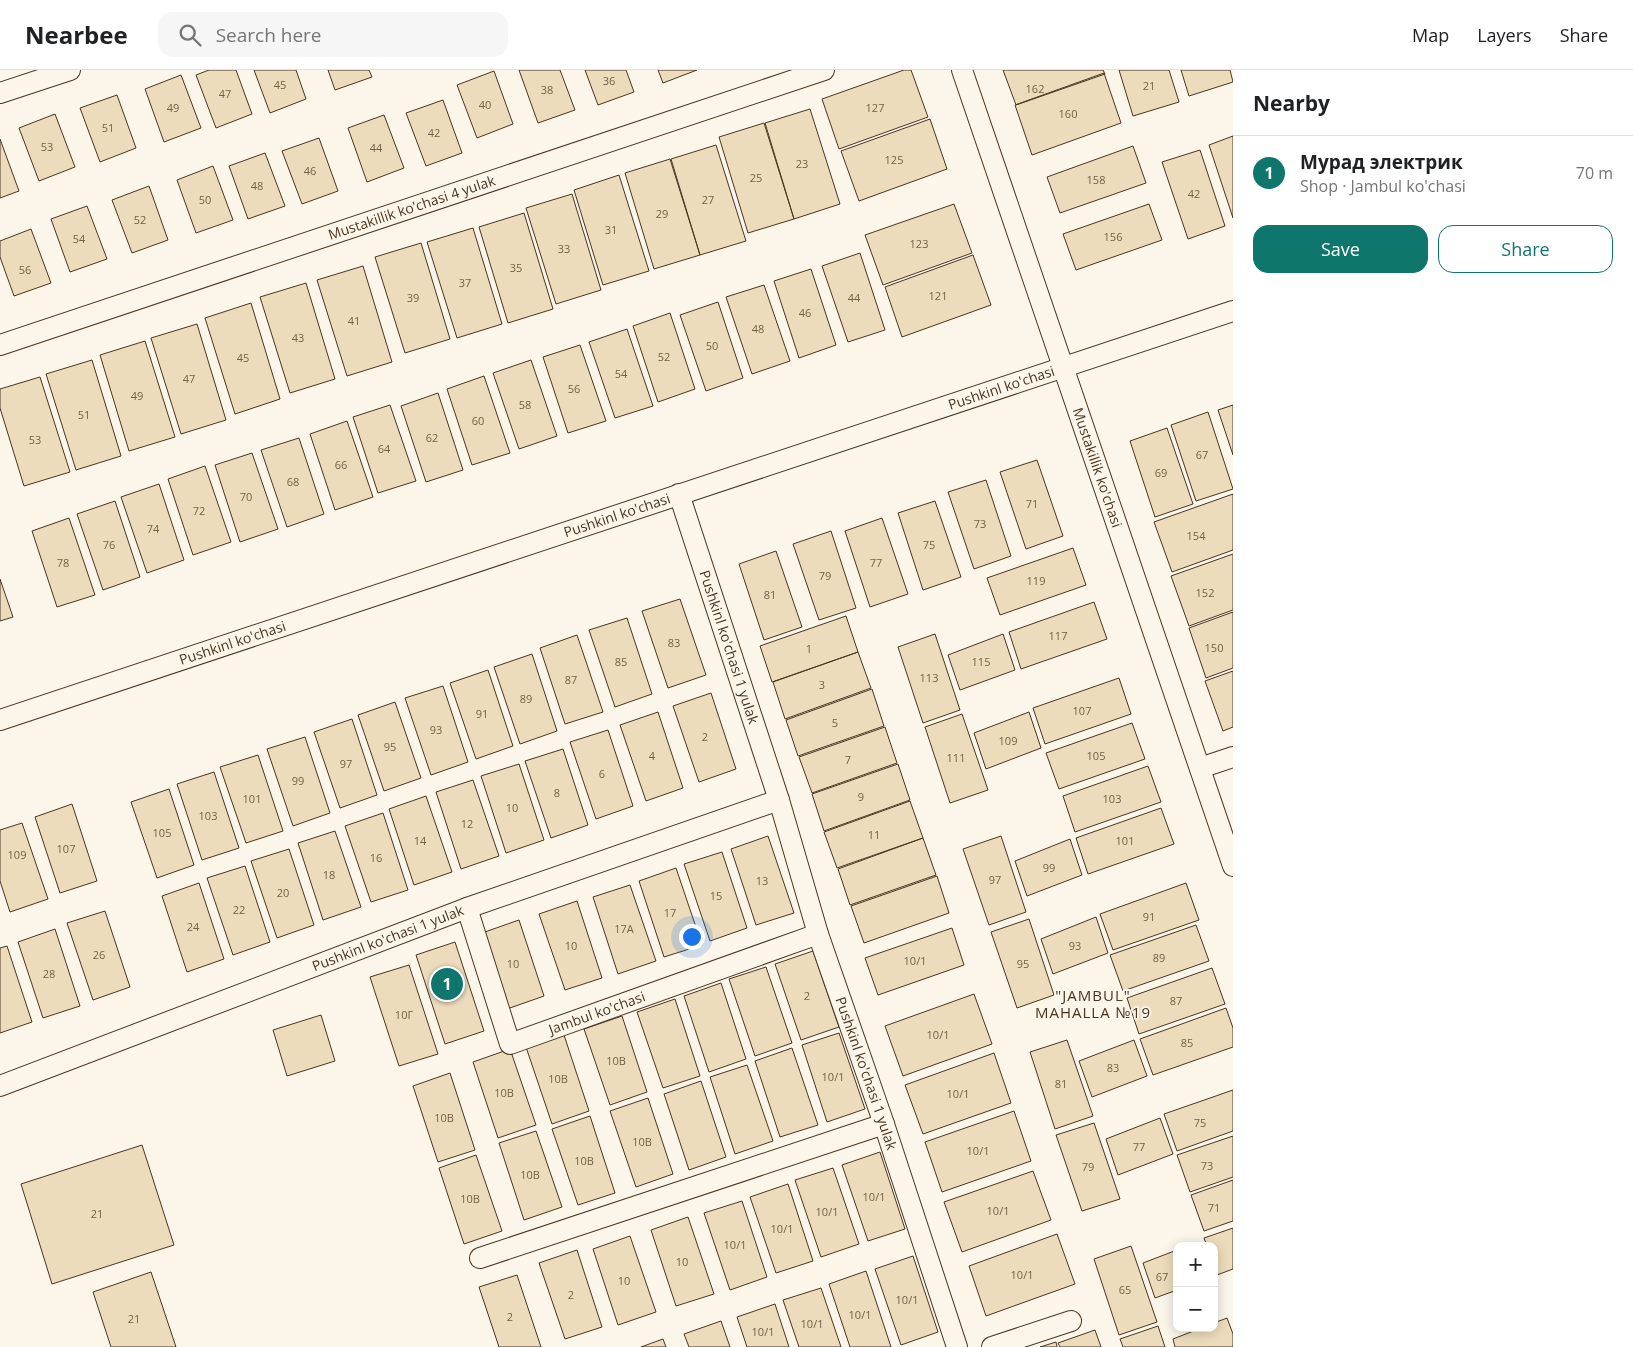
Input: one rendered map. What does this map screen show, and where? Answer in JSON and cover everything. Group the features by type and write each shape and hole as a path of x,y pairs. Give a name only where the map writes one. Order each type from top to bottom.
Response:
{"street":[{"path":"0,93 70,70"},
{"name":"Mustakillik ko'chasi 4 yulak","path":"0,345 824,70"},
{"name":"Mustakillik ko'chasi","path":"962,70 1233,866"},
{"name":"Pushkinl ko'chasi","path":"0,720 1233,311"},
{"name":"Pushkinl ko'chasi 1 yulak","path":"679,494 778,800 818,934 884,1124 957,1347"},
{"path":"1200,768 1233,758"},
{"name":"Pushkinl ko'chasi 1 yulak","path":"0,1086 467,908 778,800"},
{"name":"Jambul ko'chasi","path":"467,908 510,1044 818,934"},
{"path":"480,1258 884,1124"},
{"path":"992,1347 1071,1321"}],"building":[{"path":"209,70 236,70 252,114 216,128 196,75"},
{"path":"254,70 296,70 306,99 270,113"},
{"path":"328,70 369,70 372,77 335,90"},
{"path":"519,70 560,70 575,110 538,123"},
{"path":"585,70 626,70 634,92 598,105"},
{"path":"658,70 697,70 663,83"},
{"path":"904,70 911,70 928,117 839,149 822,99"},
{"path":"1003,70 1103,70 1105,74 1016,105"},
{"path":"1119,70 1169,70 1179,102 1133,116"},
{"path":"1181,70 1230,70 1233,82 1189,96"},
{"path":"494,71 513,124 477,138 457,85"},
{"path":"1104,73 1121,123 1032,155 1015,105"},
{"path":"181,75 201,128 164,142 145,89"},
{"path":"117,95 136,148 100,162 80,108"},
{"path":"443,100 462,153 426,166 406,113"},
{"path":"810,109 840,204 794,219 765,123"},
{"path":"55,114 75,167 39,181 19,128"},
{"path":"384,115 404,168 367,182 348,128"},
{"path":"930,119 947,169 859,201 841,151"},
{"path":"764,123 794,219 748,233 719,137"},
{"path":"1233,136 1233,218 1209,145"},
{"path":"319,138 338,191 302,204 282,151"},
{"path":"0,139 19,191 0,198"},
{"path":"716,145 746,241 700,255 671,159"},
{"path":"1133,146 1146,183 1060,213 1047,177"},
{"path":"1200,150 1225,226 1188,239 1162,162"},
{"path":"265,153 285,206 248,219 229,166"},
{"path":"670,159 700,255 654,269 625,173"},
{"path":"213,166 233,220 196,233 177,180"},
{"path":"619,175 649,271 603,285 574,190"},
{"path":"149,186 168,240 132,253 112,200"},
{"path":"572,194 601,290 556,304 526,208"},
{"path":"954,204 972,253 883,285 865,235"},
{"path":"1149,204 1162,240 1076,270 1063,234"},
{"path":"87,206 107,259 70,272 51,219"},
{"path":"524,213 553,309 508,323 479,227"},
{"path":"473,228 502,324 457,338 427,242"},
{"path":"31,229 51,283 14,296 0,257 0,241"},
{"path":"421,243 450,339 405,353 375,257"},
{"path":"860,253 885,330 848,342 822,266"},
{"path":"973,255 991,305 902,337 885,287"},
{"path":"363,266 392,362 347,376 317,280"},
{"path":"811,269 836,345 799,358 774,281"},
{"path":"306,283 335,379 290,393 260,297"},
{"path":"764,285 790,361 752,374 726,297"},
{"path":"718,302 743,378 706,391 680,315"},
{"path":"251,303 280,399 235,414 205,318"},
{"path":"670,313 695,389 658,402 633,326"},
{"path":"197,324 226,420 181,434 151,338"},
{"path":"627,329 653,406 615,418 589,342"},
{"path":"145,341 175,437 129,451 100,355"},
{"path":"580,345 606,421 568,433 543,357"},
{"path":"92,360 121,456 76,470 46,374"},
{"path":"531,360 557,436 519,449 493,373"},
{"path":"484,376 510,453 472,465 447,389"},
{"path":"40,377 70,472 24,486 0,408 0,389"},
{"path":"438,393 463,470 426,482 401,406"},
{"path":"390,405 416,481 378,493 353,417"},
{"path":"1233,405 1233,455 1218,410"},
{"path":"1208,412 1233,489 1196,501 1171,425"},
{"path":"347,421 373,497 335,510 310,434"},
{"path":"1167,428 1193,504 1155,517 1130,441"},
{"path":"299,438 324,514 287,527 261,450"},
{"path":"252,453 278,529 240,542 215,465"},
{"path":"1037,460 1063,536 1026,549 1000,472"},
{"path":"205,466 231,542 193,555 168,479"},
{"path":"986,480 1011,556 974,569 948,492"},
{"path":"159,484 184,560 147,573 121,497"},
{"path":"1233,494 1233,550 1172,572 1154,522"},
{"path":"115,501 140,577 103,590 77,514"},
{"path":"935,501 961,577 923,590 898,513"},
{"path":"69,518 95,595 57,607 32,531"},
{"path":"882,518 908,594 870,607 845,531"},
{"path":"831,531 856,608 819,620 793,544"},
{"path":"1073,548 1086,585 1000,615 987,578"},
{"path":"776,551 802,627 764,640 739,564"},
{"path":"1233,554 1233,610 1189,626 1171,576"},
{"path":"0,579 13,617 0,621"},
{"path":"680,599 706,675 668,688 642,611"},
{"path":"1094,602 1107,639 1021,669 1009,632"},
{"path":"1233,612 1233,668 1206,678 1189,628"},
{"path":"846,616 858,652 772,682 760,646"},
{"path":"627,618 652,694 615,707 589,630"},
{"path":"935,634 960,710 923,723 898,647"},
{"path":"1003,634 1015,670 960,690 948,655"},
{"path":"577,635 603,712 565,724 540,648"},
{"path":"858,652 871,688 785,719 773,682"},
{"path":"532,654 557,731 520,744 494,667"},
{"path":"488,670 513,746 476,759 450,683"},
{"path":"1233,671 1233,727 1223,731 1205,681"},
{"path":"1119,678 1131,714 1045,744 1033,708"},
{"path":"443,686 468,762 431,775 405,698"},
{"path":"872,689 884,726 798,756 786,720"},
{"path":"711,693 736,769 699,782 673,706"},
{"path":"395,702 421,778 384,791 358,715"},
{"path":"658,712 683,788 646,801 620,725"},
{"path":"1029,712 1041,748 986,769 974,733"},
{"path":"962,714 988,790 950,803 925,727"},
{"path":"352,719 377,795 340,808 314,732"},
{"path":"1132,723 1145,759 1059,789 1046,753"},
{"path":"885,727 897,763 812,793 799,757"},
{"path":"608,730 633,806 596,819 570,742"},
{"path":"305,737 330,813 293,826 267,749"},
{"path":"563,749 588,825 551,838 525,761"},
{"path":"258,755 283,831 246,843 220,767"},
{"path":"519,764 544,840 506,853 481,776"},
{"path":"898,764 910,800 824,831 812,794"},
{"path":"1148,766 1161,802 1075,832 1063,796"},
{"path":"214,772 239,848 202,860 177,784"},
{"path":"473,780 499,856 461,869 436,792"},
{"path":"169,789 194,865 157,878 131,802"},
{"path":"426,796 452,872 414,885 389,809"},
{"path":"910,801 923,838 837,868 824,832"},
{"path":"72,804 97,881 60,893 35,817"},
{"path":"1161,808 1174,844 1088,874 1076,838"},
{"path":"383,813 408,890 371,902 345,826"},
{"path":"22,823 48,899 10,912 0,881 0,830"},
{"path":"335,831 361,907 323,920 298,843"},
{"path":"768,836 794,913 756,925 731,849"},
{"path":"1001,836 1026,912 989,925 963,849"},
{"path":"923,838 936,875 850,905 838,869"},
{"path":"1070,839 1082,875 1027,896 1015,861"},
{"path":"289,849 314,925 277,938 251,861"},
{"path":"722,852 747,928 710,941 684,864"},
{"path":"245,866 270,942 233,955 207,878"},
{"path":"676,868 702,945 664,957 639,881"},
{"path":"937,876 949,913 864,943 851,906"},
{"path":"199,883 224,959 187,972 162,896"},
{"path":"1186,883 1199,920 1113,950 1100,914"},
{"path":"630,885 656,961 618,974 593,897"},
{"path":"577,901 602,978 565,990 539,914"},
{"path":"105,911 130,987 93,1000 67,923"},
{"path":"1096,917 1108,953 1053,974 1041,939"},
{"path":"1029,919 1054,995 1017,1008 991,932"},
{"path":"519,920 544,996 507,1009 482,933"},
{"path":"1196,925 1209,961 1123,991 1110,955"},
{"path":"952,928 964,965 878,995 865,958"},
{"path":"55,929 80,1006 43,1018 18,942"},
{"path":"455,942 484,1031 445,1044 416,955"},
{"path":"7,946 32,1022 0,1033 0,948"},
{"path":"813,951 839,1027 801,1040 775,964"},
{"path":"409,965 438,1054 399,1066 370,977"},
{"path":"766,967 792,1043 755,1056 729,979"},
{"path":"1212,968 1225,1004 1139,1034 1127,998"},
{"path":"721,983 746,1059 709,1072 684,996"},
{"path":"974,994 992,1044 903,1076 885,1026"},
{"path":"675,999 700,1076 663,1088 637,1012"},
{"path":"1226,1008 1233,1028 1233,1047 1153,1075 1140,1039"},
{"path":"321,1015 335,1061 287,1076 273,1030"},
{"path":"622,1016 647,1092 610,1105 584,1029"},
{"path":"839,1033 865,1109 827,1122 802,1045"},
{"path":"564,1035 589,1111 552,1124 526,1047"},
{"path":"1067,1040 1093,1116 1055,1129 1030,1052"},
{"path":"1134,1040 1147,1076 1092,1097 1079,1061"},
{"path":"792,1048 818,1125 780,1137 755,1061"},
{"path":"510,1049 536,1125 498,1138 473,1062"},
{"path":"994,1053 1011,1103 923,1134 905,1085"},
{"path":"747,1065 773,1141 735,1154 710,1077"},
{"path":"450,1073 475,1150 438,1162 413,1086"},
{"path":"701,1081 726,1157 689,1170 664,1094"},
{"path":"1233,1090 1233,1131 1177,1151 1164,1114"},
{"path":"648,1098 673,1174 636,1187 610,1111"},
{"path":"1014,1111 1031,1161 942,1192 925,1142"},
{"path":"590,1116 615,1193 578,1205 552,1129"},
{"path":"1160,1118 1173,1154 1118,1175 1106,1139"},
{"path":"1094,1123 1120,1199 1082,1211 1056,1135"},
{"path":"536,1131 562,1207 524,1220 499,1143"},
{"path":"1233,1136 1233,1177 1190,1192 1177,1155"},
{"path":"142,1145 174,1245 52,1284 21,1184"},
{"path":"880,1152 905,1229 868,1241 842,1165"},
{"path":"476,1155 502,1231 464,1244 439,1168"},
{"path":"833,1168 859,1244 821,1257 795,1180"},
{"path":"1033,1171 1051,1220 962,1252 944,1202"},
{"path":"1233,1180 1233,1221 1204,1231 1191,1195"},
{"path":"788,1184 813,1261 776,1273 750,1197"},
{"path":"742,1201 767,1277 730,1290 704,1213"},
{"path":"688,1217 714,1294 676,1306 651,1230"},
{"path":"1233,1228 1233,1269 1218,1275 1218,1242 1206,1242 1204,1238"},
{"path":"1057,1234 1075,1284 986,1316 969,1266"},
{"path":"630,1236 656,1312 618,1325 593,1249"},
{"path":"1131,1246 1157,1322 1119,1335 1094,1259"},
{"path":"577,1250 602,1327 565,1339 539,1263"},
{"path":"1173,1252 1173,1291 1155,1298 1143,1263"},
{"path":"913,1256 938,1332 901,1345 875,1269"},
{"path":"866,1271 891,1347 850,1347 829,1284"},
{"path":"151,1272 176,1347 111,1347 93,1292"},
{"path":"517,1275 541,1347 499,1347 479,1287"},
{"path":"821,1288 841,1347 799,1347 783,1300"},
{"path":"775,1304 789,1347 747,1347 737,1317"},
{"path":"1227,1318 1233,1334 1233,1347 1175,1347 1173,1339 1191,1332 1218,1332 1218,1321"},
{"path":"721,1321 730,1347 689,1347 684,1334"},
{"path":"1158,1326 1165,1347 1123,1347 1120,1339"},
{"path":"1095,1330 1101,1347 1060,1347 1058,1343"},
{"path":"663,1339 666,1347 641,1347"},
{"path":"1056,1342 1057,1347 1040,1347"}],"place":[{"name":"Мурад электрик","path":"447,984"}],"district":[{"name":"\"JAMBUL\" MAHALLA №19","path":"1093,1004"}]}
